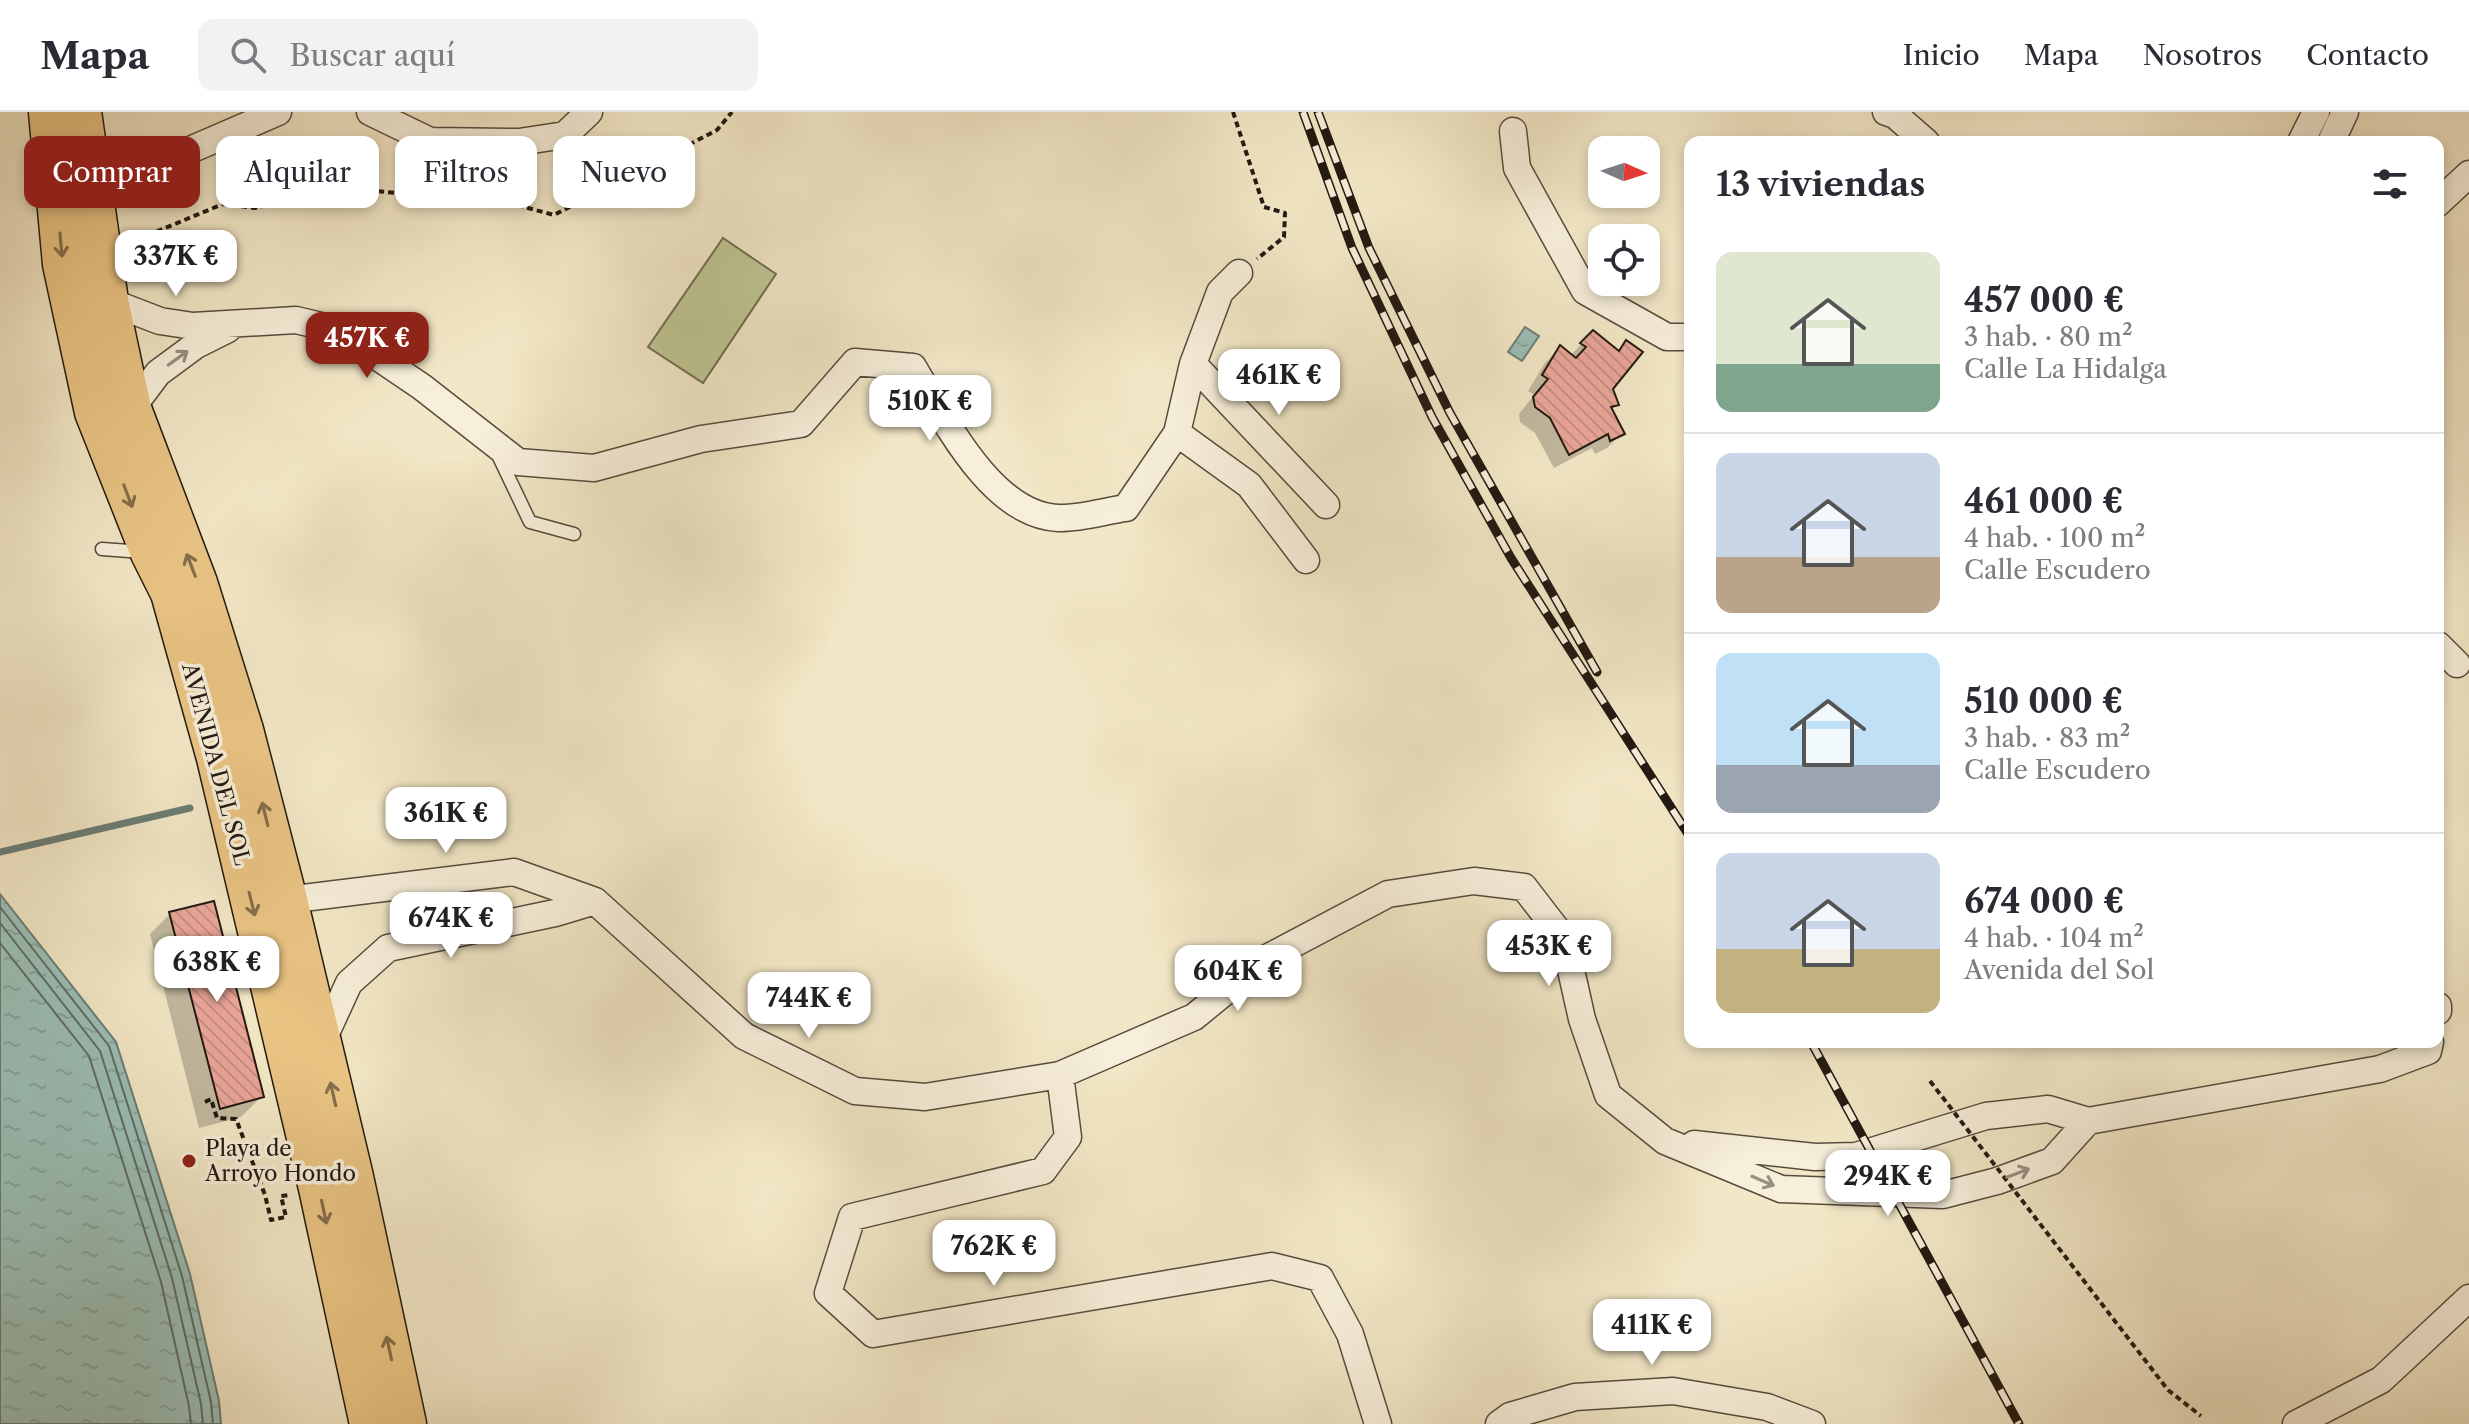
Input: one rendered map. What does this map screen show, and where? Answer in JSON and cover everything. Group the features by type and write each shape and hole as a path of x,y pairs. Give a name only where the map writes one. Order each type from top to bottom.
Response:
{"main road":[{"name":"AVENIDA DEL SOL","path":"49,112 63,264 95,412 151,553 171,593 217,758 308,1142 370,1424"},
{"name":"AVENIDA DEL SOL","path":"81,112 108,301 131,409 197,583 243,730 321,1044 406,1424"}],"street":[{"path":"200,146 278,112"},
{"path":"370,112 430,141 519,142 565,135 589,112"},
{"path":"1886,112 1895,115 1919,136"},
{"path":"2304,136 2316,112"},
{"path":"2334,136 2345,112"},
{"path":"1513,131 1517,168 1585,291 1667,337 1684,337"},
{"path":"2444,197 2469,174"},
{"path":"108,301 160,321 193,326 296,320 338,330 422,387 518,462 594,468 701,439 801,424 855,362 913,367 969,460 1017,506 1057,518 1126,508 1177,433 1193,364 1220,292 1239,273"},
{"path":"131,409 158,373 196,345 239,323"},
{"path":"1193,364 1326,505"},
{"path":"1177,433 1249,485 1306,560"},
{"path":"2444,651 2457,664"},
{"path":"287,900 514,872 595,901 744,1036 855,1091 925,1097 1060,1075 1194,1017 1265,959 1388,894 1474,881 1524,887 1564,939 1582,1019 1608,1095 1665,1141 1781,1189 1943,1195 1997,1181 2052,1161 2088,1121"},
{"path":"321,1044 349,983 388,948 555,913 595,901"},
{"path":"1665,1141 1815,1157 1856,1156 1986,1116 2048,1109 2088,1121 2380,1069 2428,1051 2429,1048"},
{"path":"1060,1075 1068,1137 1043,1171 852,1217 828,1293 873,1334 1272,1266 1320,1278 1350,1334 1378,1424"},
{"path":"2296,1424 2381,1380 2469,1298"},
{"path":"1499,1424 1510,1416 1575,1397 1673,1391 1767,1407 1812,1424"}],"lane":[{"path":"492,441 530,522 574,534"},
{"path":"102,549 151,553"}],"path":[{"path":"100,251 139,240 223,204 255,208 336,187 517,205 554,215 717,130 732,112"},
{"path":"1233,112 1264,207 1285,213 1284,237 1239,273"},
{"path":"1930,1081 2168,1390 2201,1416"},
{"path":"205,1102 211,1099 217,1118 236,1119 265,1195 271,1220 286,1217 281,1196"}],"green space":[{"path":"723,238 776,274 703,383 648,347"}],"water":[{"path":"1525,327 1539,336 1522,361 1508,352"},
{"path":"0,894 116,1042 190,1274 219,1401 221,1424 0,1424"}],"building":[{"path":"1593,330 1619,351 1626,340 1643,352 1613,389 1619,405 1611,407 1625,434 1610,441 1608,434 1569,455 1550,418 1535,407 1533,397 1548,379 1542,375 1560,345 1576,358 1586,347 1580,343"},
{"path":"214,901 264,1097 220,1109 169,912"}],"waterway":[{"path":"0,852 190,808"}],"railway":[{"path":"1303,112 1352,248 1432,417 1511,558 1684,828"},
{"path":"1318,112 1369,248 1450,413 1597,672"},
{"path":"1814,1048 2019,1424"}],"place":[{"name":"Playa de Arroyo Hondo","path":"189,1161"}]}
